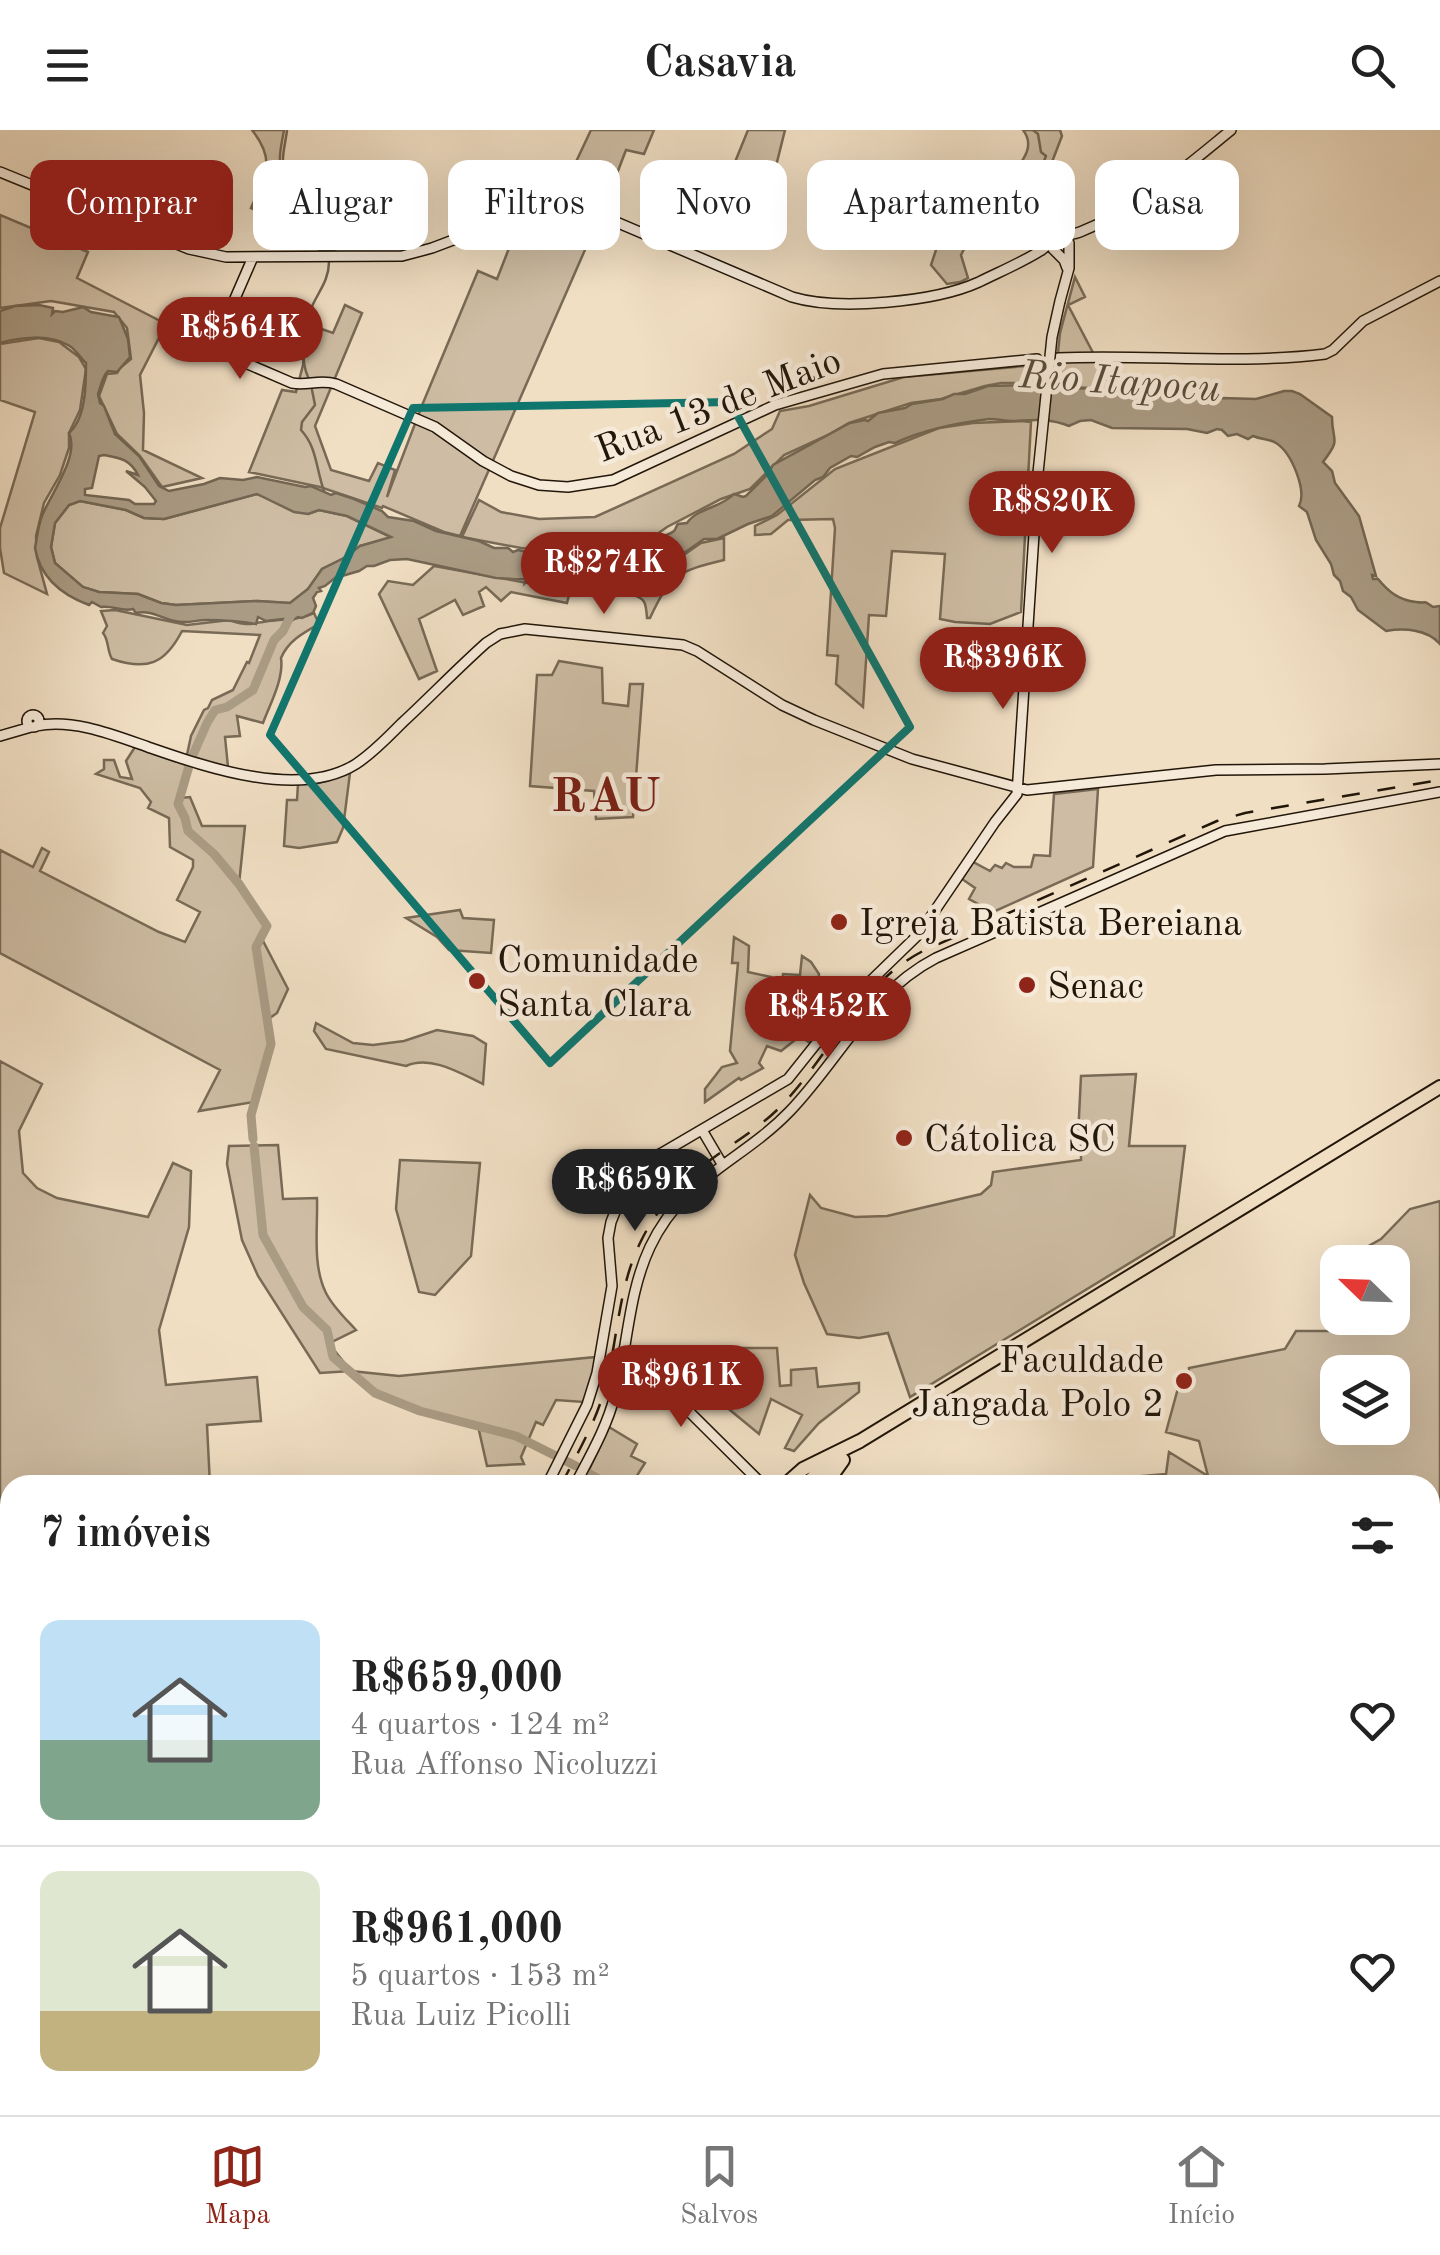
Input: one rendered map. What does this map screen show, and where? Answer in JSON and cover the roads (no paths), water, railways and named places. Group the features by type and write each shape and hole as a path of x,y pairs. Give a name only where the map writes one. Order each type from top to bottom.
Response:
{"highway":[{"path":"796,1475 856,1443 1440,1087"},
{"path":"832,1475 856,1443"},
{"path":"816,1475 856,1443"}],"street":[{"path":"1075,234 1131,207 1165,185 1231,130"},
{"path":"0,172 213,256 412,254 532,209 563,204 596,213 792,297 819,304 915,298 956,290 1042,250"},
{"path":"1054,250 1068,271"},
{"path":"552,1475 597,1373 612,1281 608,1233 615,1212 638,1173 657,1156 794,1074 851,1000 919,934 994,822 1018,794 1038,473 1052,337 1070,250"},
{"name":"Rua 13 de Maio","path":"253,258 213,350 292,383 321,380 336,384 435,427 488,465 540,485 560,487 612,480 774,406 883,374 1037,359"},
{"path":"1058,358 1264,360 1324,354 1337,347 1363,321 1440,280"},
{"path":"0,736 31,724 48,724 100,731 232,774 293,779 327,776 368,755 486,644 500,634 526,629 683,644 802,714 910,758 1019,788 1036,790 1216,770 1440,764"},
{"path":"580,1475 611,1410 636,1287 649,1249 664,1222 684,1197 722,1164 782,1120 903,978 925,964 1080,893 1224,831 1440,792"},
{"path":"702,1130 722,1164"},
{"path":"612,1281 636,1287"},
{"path":"625,1348 754,1475"}],"waterway":[{"path":"283,160 287,130"},
{"path":"1033,130 1038,134 1044,160"},
{"path":"308,377 303,354 305,329 329,262"},
{"path":"312,390 315,405 302,422 301,430 313,451 324,491"},
{"path":"192,757 215,710 253,690 274,640 292,613"},
{"path":"189,766 178,804 188,831 239,884 267,926 256,947 271,1044 251,1115 253,1139"},
{"path":"254,1146 263,1235 303,1307 327,1330 333,1357 375,1393 420,1411 516,1436 576,1466"},
{"path":"588,1473 592,1475"}],"railway":[{"path":"566,1475 601,1401 627,1276 654,1218 699,1169 782,1105 864,1000 902,964 925,950 1217,821 1440,780"}],"place":[{"name":"Igreja Batista Bereiana","path":"839,922"},
{"name":"Comunidade Santa Clara","path":"477,981"},
{"name":"Senac","path":"1027,985"},
{"name":"Cátolica SC","path":"904,1138"},
{"name":"Faculdade Jangada Polo 2","path":"1184,1381"}],"district":[{"name":"RAU","path":"607,794"}],"water label":[{"name":"Rio Itapocu","path":"1120,380"}]}
